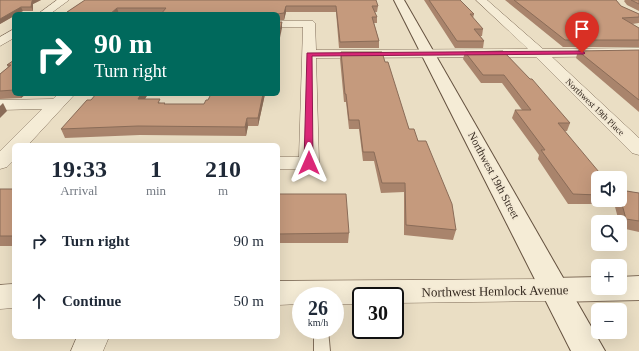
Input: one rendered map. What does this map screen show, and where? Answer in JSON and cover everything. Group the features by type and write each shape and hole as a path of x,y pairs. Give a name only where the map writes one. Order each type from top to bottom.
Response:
{"main road":[{"name":"Northwest 19th Street","path":"399,0 588,351"},
{"name":"Northwest Hemlock Avenue","path":"554,290 639,288"}],"street":[{"path":"46,12 64,0"},
{"name":"Northwest 19th Place","path":"481,0 540,53 639,149"},
{"path":"280,24 309,23 309,163 280,163"},
{"path":"0,42 12,34"},
{"path":"309,54 639,52"},
{"path":"0,105 62,99"},
{"path":"19,143 62,99"},
{"path":"0,164 12,150"},
{"path":"0,164 12,164"},
{"name":"Northwest Hemlock Avenue","path":"344,294 554,290"},
{"name":"Northwest Hemlock Avenue","path":"280,293 292,293"},
{"path":"0,297 12,296"},
{"path":"87,351 93,339"}],"lane":[{"path":"321,339 322,351"}],"building":[{"path":"0,0 33,0 31,7 21,7 0,19"},
{"path":"85,0 376,0 378,6 372,6 377,17 372,17 379,41 340,42 336,6 286,6 284,13 280,14 280,12 163,12 166,8 117,8 112,12 67,12"},
{"path":"429,0 460,0 474,14 470,14 483,29 474,29 484,41 457,41"},
{"path":"514,0 616,0 621,6 639,14 639,17 622,18 639,28 639,40 565,40"},
{"path":"631,0 639,0 639,4"},
{"path":"639,50 639,100 578,51"},
{"path":"503,51 530,79 532,79 570,123 558,123 598,171 591,171 591,195 573,194 541,150 545,150 515,110 531,110 504,75 483,75 465,52"},
{"path":"341,52 382,52 385,62 388,62 409,129 414,129 418,141 426,141 452,204 456,230 406,225 405,183 382,183 374,152 363,152 359,120 349,120"},
{"path":"12,61 12,90 0,91 0,74 11,65 7,65"},
{"path":"94,96 140,96 138,99 160,99 158,103 165,103 164,104 204,104 210,96 263,96 258,118 247,118 245,127 138,126 61,129 87,100 91,100"},
{"path":"0,189 12,189 12,236 0,236"},
{"path":"627,191 639,193 639,221 627,219 627,215 625,215 623,207 627,207"},
{"path":"280,194 346,194 349,233 280,234"}],"route":[{"path":"309,163 309,54 582,53"}]}
